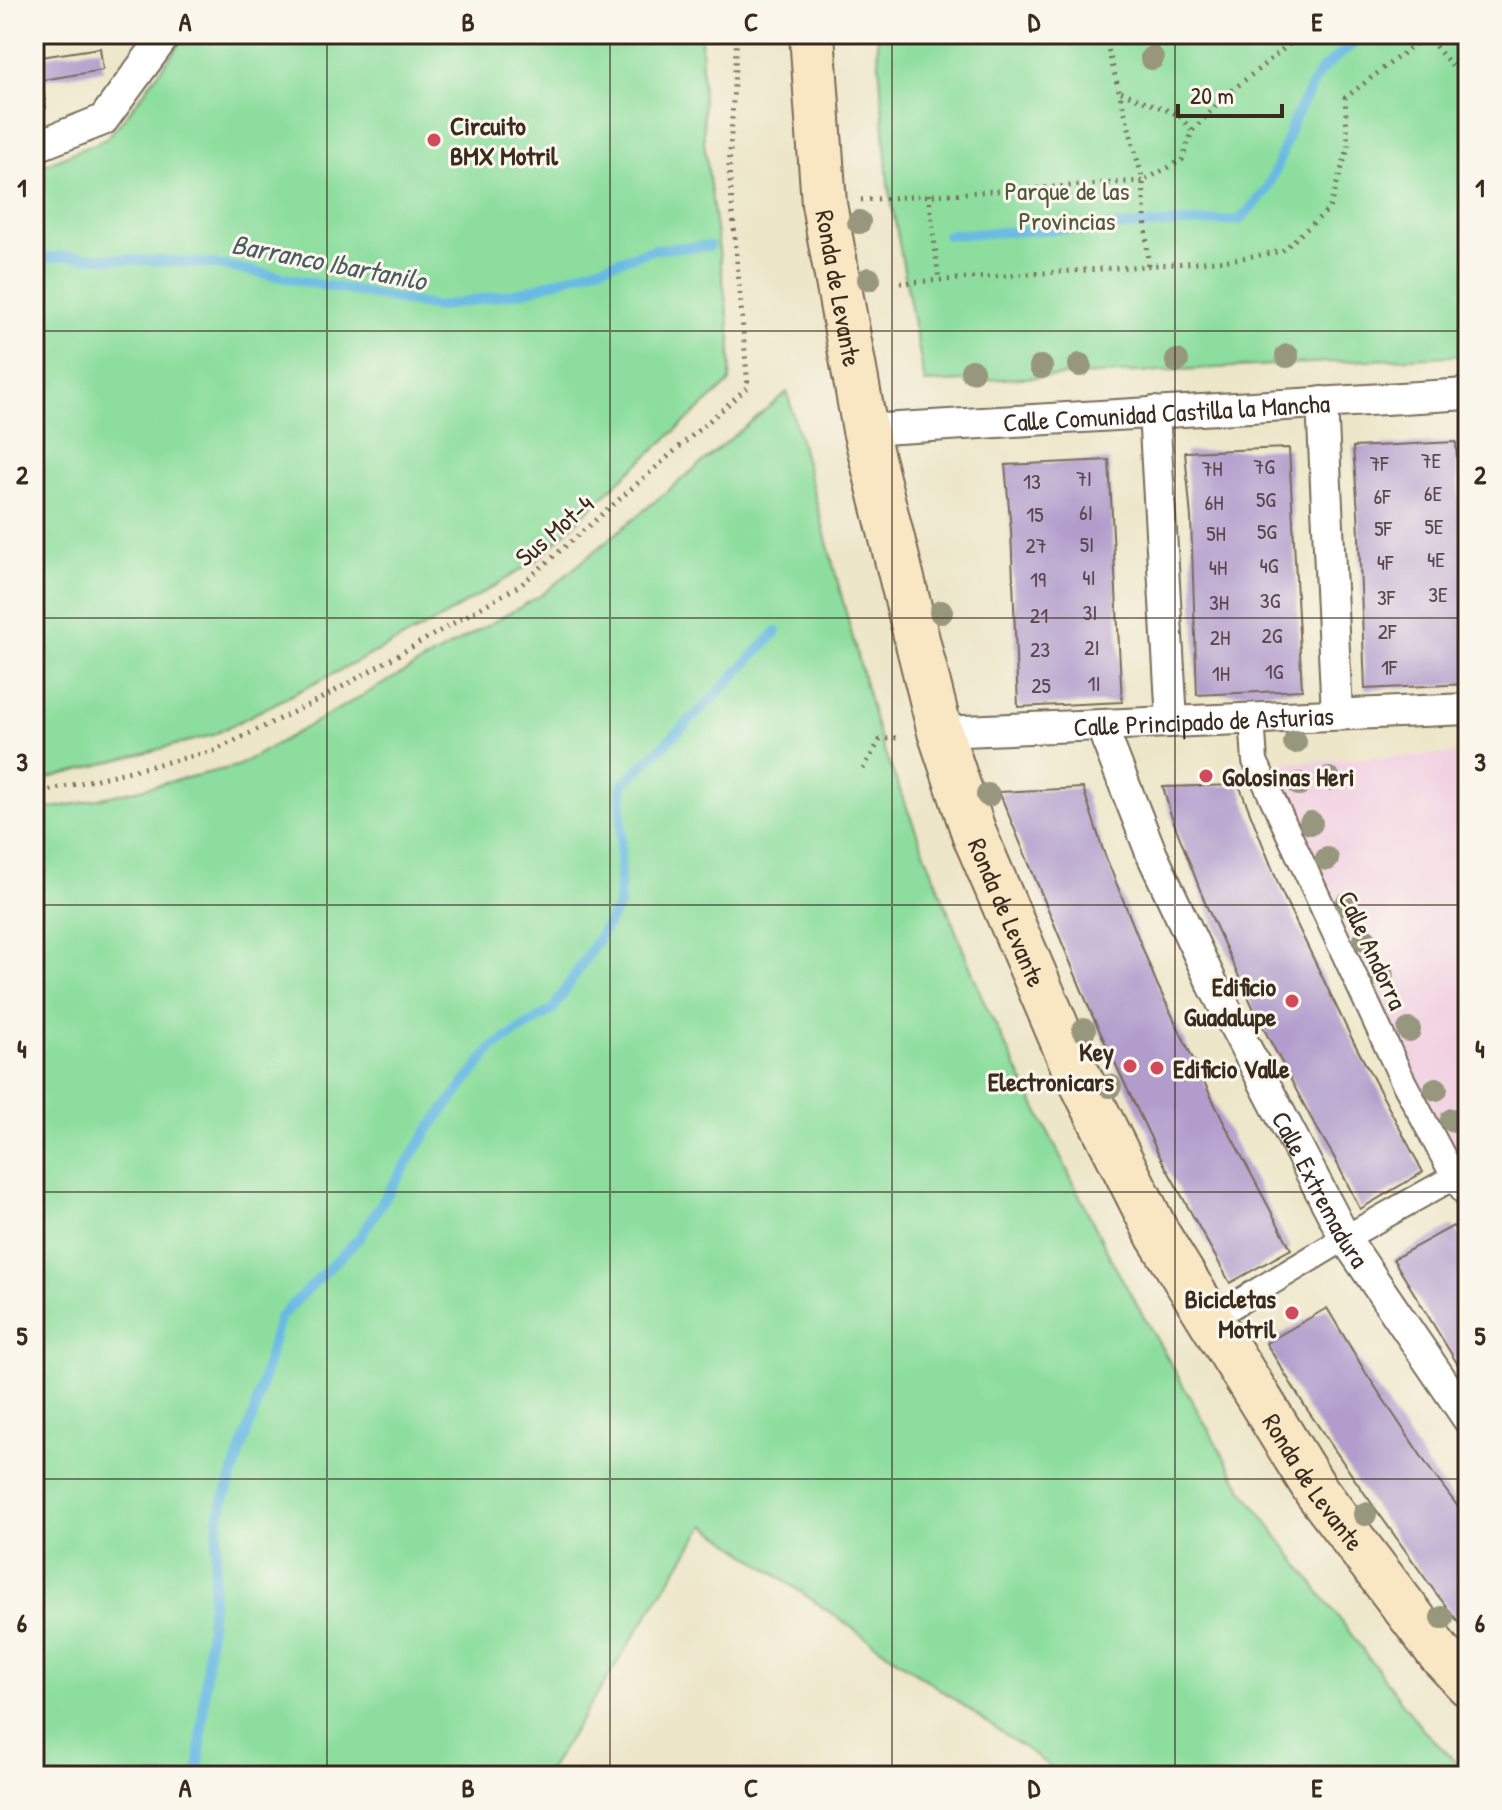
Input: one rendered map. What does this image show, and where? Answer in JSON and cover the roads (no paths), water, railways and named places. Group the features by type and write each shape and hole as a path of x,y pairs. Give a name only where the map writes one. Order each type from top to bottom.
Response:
{"main road":[{"name":"Ronda de Levante","path":"812,34 824,204 865,430 940,732 975,836 1072,1063 1158,1235 1317,1492 1440,1654 1468,1684"}],"street":[{"path":"34,147 103,120 166,34"},
{"name":"Calle Comunidad Castilla la Mancha","path":"865,430 1468,394"},
{"path":"1322,402 1337,714"},
{"path":"1154,412 1172,721"},
{"name":"Calle Principado de Asturias","path":"940,732 1468,709"},
{"name":"Calle Andorra","path":"1252,718 1255,761 1402,1079 1461,1187"},
{"name":"Calle Extremadura","path":"1101,725 1152,855 1213,985 1345,1238 1468,1419"},
{"path":"1209,1320 1345,1238 1461,1187"}],"waterway":[{"path":"948,235 1240,220 1266,191 1293,121 1320,71 1365,34"},
{"name":"Barranco Ibartanilo","path":"34,259 65,256 213,264 437,307 526,291 655,249 710,246"},
{"path":"198,1776 219,1514 254,1413 279,1318 360,1237 429,1129 493,1047 553,1009 619,906 622,785 709,702 776,632"}],"place":[{"name":"Circuito BMX Motril","path":"434,140"},
{"name":"Golosinas Heri","path":"1206,776"},
{"name":"Edificio Guadalupe","path":"1292,1001"},
{"name":"Key Electronicars","path":"1130,1066"},
{"name":"Edificio Valle","path":"1157,1068"},
{"name":"Bicicletas Motril","path":"1292,1313"}],"park label":[{"name":"Parque de las Provincias","path":"1067,205"}]}
